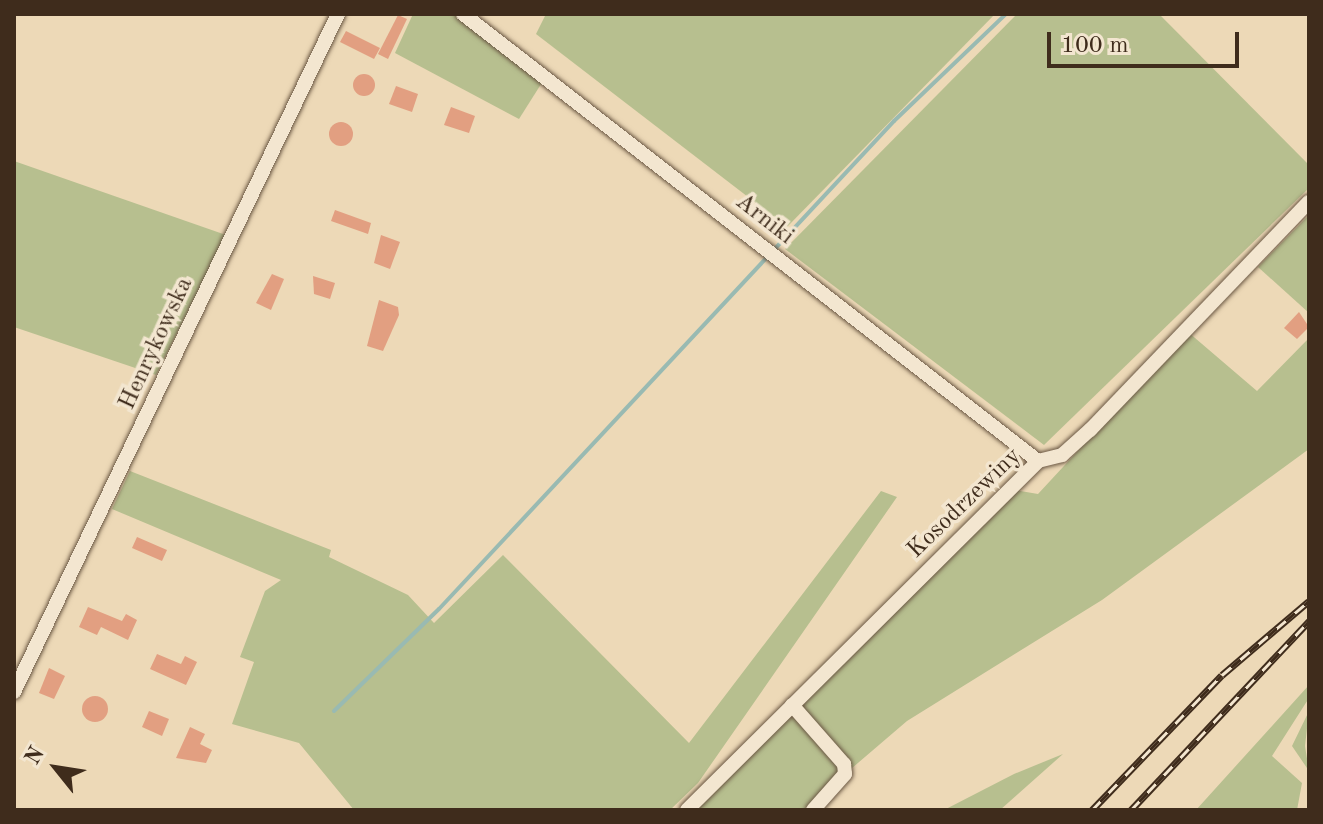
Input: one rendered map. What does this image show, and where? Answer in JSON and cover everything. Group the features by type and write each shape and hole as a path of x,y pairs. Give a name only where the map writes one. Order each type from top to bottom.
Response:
{"street":[{"name":"Henrykowska","path":"14,692 338,14"},
{"name":"Arniki","path":"463,14 1038,461"},
{"name":"Kosodrzewiny","path":"687,810 1038,461 1062,455 1090,430 1309,202"},
{"path":"792,705 844,764 845,774 813,810"}],"green space":[{"path":"413,14 454,14 543,81 519,119 395,53"},
{"path":"546,14 995,14 787,227 536,34"},
{"path":"1017,14 1159,14 1309,165 1309,188 1044,445 785,249"},
{"path":"14,161 226,235 156,375 14,327"},
{"path":"1309,215 1309,313 1258,267"},
{"path":"1188,332 1257,391 1309,338 1309,449 1102,600 907,721 803,810 687,810 1009,489 1038,494"},
{"path":"130,471 331,550 329,557 408,595 434,623 503,555 689,743 881,491 897,497 698,783 670,810 354,810 299,743 232,724 254,662 240,657 265,591 281,580 112,509"},
{"path":"1309,685 1309,698 1272,756 1302,783 1297,810 1196,810"},
{"path":"1309,711 1305,746 1309,771 1292,746"},
{"path":"1063,754 1000,810 944,810 1014,774"}],"building":[{"path":"398,15 407,19 388,59 378,54"},
{"path":"346,31 380,48 374,59 340,42"},
{"path":"364,74 375,85 364,96 353,85"},
{"path":"396,86 418,94 412,112 389,104"},
{"path":"451,107 475,116 469,133 444,125"},
{"path":"341,122 352,129 353,134 346,145 341,146 330,139 329,134 336,123"},
{"path":"335,210 371,223 368,234 331,221"},
{"path":"381,235 400,242 390,269 374,263"},
{"path":"272,274 284,279 271,310 256,303"},
{"path":"313,276 335,283 330,299 314,294"},
{"path":"379,300 398,307 399,315 383,351 367,346"},
{"path":"1299,312 1309,327 1297,339 1284,328"},
{"path":"137,537 167,550 162,561 132,548"},
{"path":"88,607 122,621 126,614 137,620 128,640 101,627 97,635 79,627"},
{"path":"157,654 181,664 185,656 197,662 186,685 150,669"},
{"path":"49,668 65,676 54,699 39,693"},
{"path":"95,696 104,700 108,709 104,718 95,722 86,718 82,709 86,700"},
{"path":"149,711 169,719 162,736 142,727"},
{"path":"190,727 205,734 200,744 212,750 206,763 176,758"}],"waterway":[{"path":"334,711 439,609 894,121 1006,14"}],"railway":[{"path":"1092,810 1222,675 1309,601"},
{"path":"1131,810 1309,621"}]}
